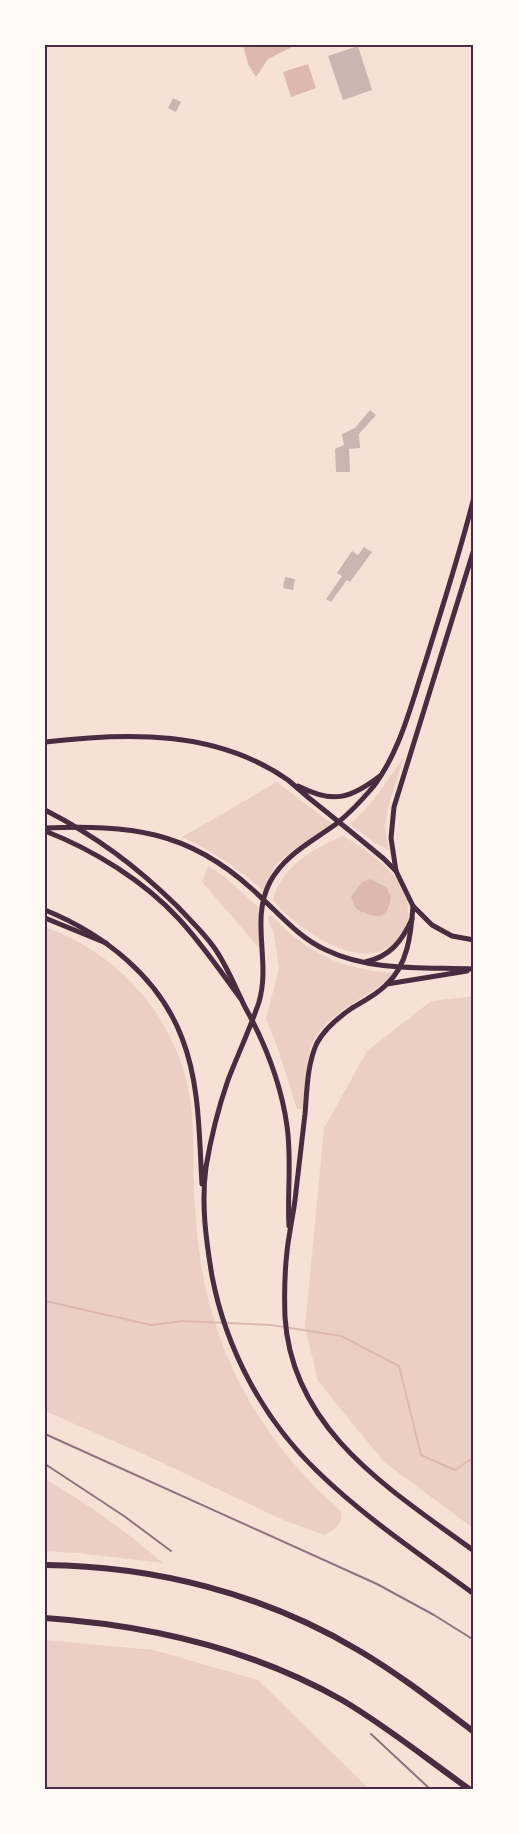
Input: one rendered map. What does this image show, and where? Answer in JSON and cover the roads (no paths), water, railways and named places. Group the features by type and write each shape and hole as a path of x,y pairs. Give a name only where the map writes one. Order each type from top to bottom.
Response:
{"highway":[{"path":"45,1565 111,1568 152,1574 200,1585 272,1609 359,1650 427,1696 474,1732"},
{"path":"45,1618 86,1621 164,1635 246,1658 286,1673 365,1715 469,1789"}],"main road":[{"path":"202,1200 217,1116 263,984 264,952 260,917 263,899 273,876 281,865 339,822 360,802 380,776 392,754 410,710 459,554 474,497"},
{"path":"474,549 394,807 391,838 396,871 413,906 441,931 452,936 474,940"},
{"path":"45,742 115,737 190,740 220,746 261,764 289,781 321,796 336,797 355,794 380,776"},
{"path":"289,781 396,871"},
{"path":"45,810 102,842 132,865 182,911 213,946 267,1050 283,1103 290,1168 290,1231 285,1301 288,1341 291,1357 307,1396 320,1418 345,1450 384,1484 474,1551"},
{"path":"45,830 58,827 133,830 178,842 217,861 308,940 324,950 360,963 474,969"},
{"path":"45,830 90,852 124,873 178,917 242,999"},
{"path":"290,1231 295,1211 310,1068 317,1043 326,1030 345,1013 387,984 400,966 409,945 413,906"},
{"path":"45,910 90,932 129,962 150,985 173,1019 183,1039 196,1102 202,1200 215,1291 230,1339 261,1402 291,1443 314,1469 365,1512 474,1594"},
{"path":"45,918 106,943"},
{"path":"360,963 382,957 392,951 403,938 412,919"},
{"path":"387,984 474,969"}],"waterway":[{"path":"45,1301 151,1325 182,1321 271,1325 341,1336 399,1366 421,1455 455,1470 474,1457"}],"railway":[{"path":"45,1434 377,1584 474,1640"},
{"path":"45,1464 124,1516 171,1551"},
{"path":"371,1734 430,1789"}]}
